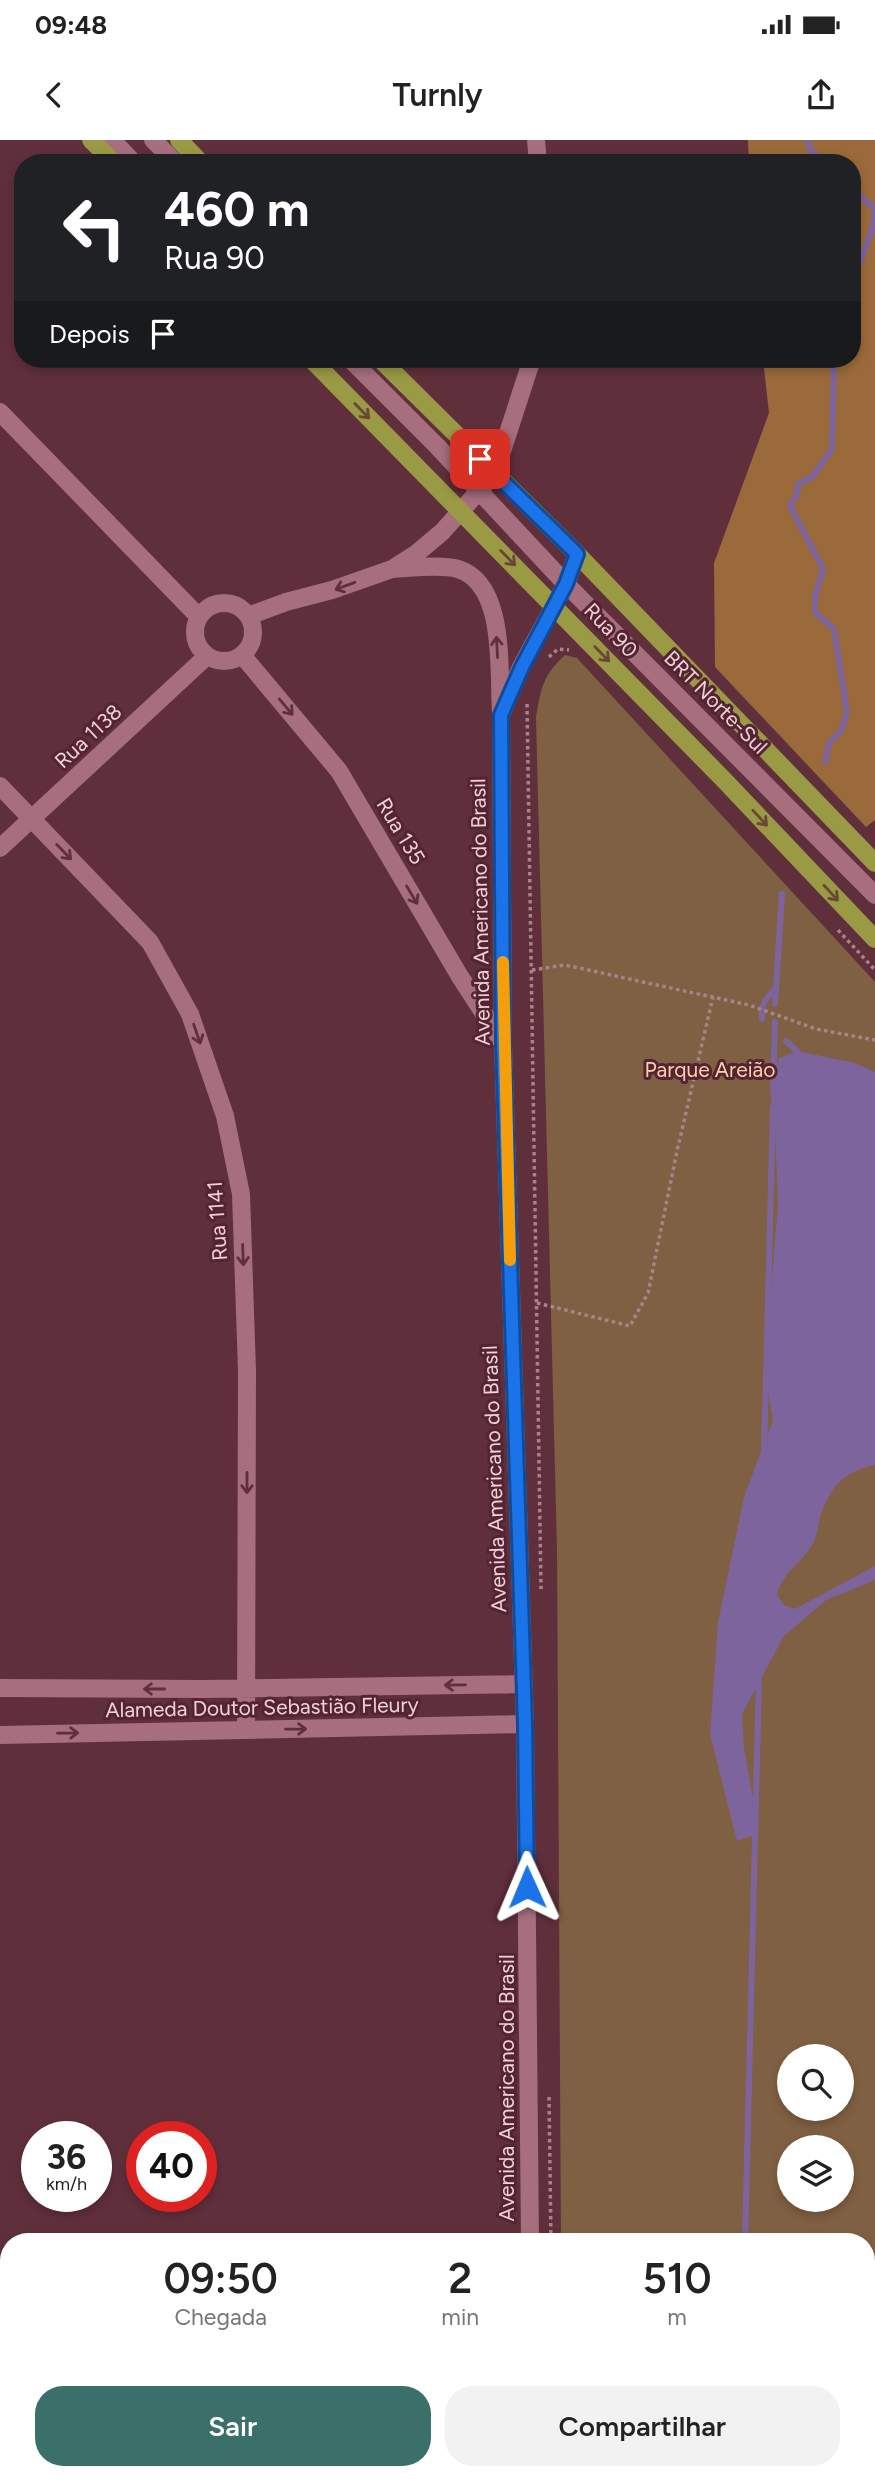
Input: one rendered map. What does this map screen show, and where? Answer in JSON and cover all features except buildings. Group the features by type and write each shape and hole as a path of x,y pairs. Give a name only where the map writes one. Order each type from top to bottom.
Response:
{"main road":[{"path":"91,140 105,154"},
{"path":"179,140 192,154"},
{"name":"Rua 90","path":"320,368 555,605 875,939"},
{"name":"Rua 90","path":"389,368 577,554 875,863"}],"street":[{"path":"112,140 125,154"},
{"path":"153,140 167,154"},
{"name":"BRT Norte-Sul","path":"359,368 566,584 875,895"},
{"path":"248,616 391,569 417,553 463,511 495,474 529,368"},
{"path":"0,412 199,617"},
{"name":"Avenida Americano do Brasil","path":"501,715 522,667 566,584 577,554"},
{"name":"Avenida Americano do Brasil","path":"391,569 458,569 475,578 487,593 494,611 501,715 503,1043 525,1724 530,2233"},
{"path":"221,603 241,608 248,616 253,626 252,638 248,648 234,660 216,661 207,656 195,640 199,617 208,608 221,603"},
{"name":"Rua 135","path":"242,655 339,771 459,975 503,1043"},
{"name":"Rua 1138","path":"0,849 207,656"},
{"name":"Rua 1141","path":"0,786 150,942 190,1014 225,1116 241,1194 247,1371 246,1730"},
{"name":"Alameda Doutor Sebastião Fleury","path":"0,1688 523,1684"},
{"name":"Alameda Doutor Sebastião Fleury","path":"0,1735 525,1724"}],"path":[{"path":"545,659 558,649 575,652"},
{"path":"527,703 541,1593"},
{"path":"532,970 565,965 749,1005 816,1029 875,1040"},
{"path":"537,1303 630,1326 648,1293 677,1151 713,998"},
{"path":"549,2090 551,2233"}],"green space":[{"name":"Parque Areião","path":"565,655 577,658 875,982 875,2233 561,2233 557,1550 536,717 544,683"}],"shaded area":[{"path":"748,140 875,140 875,820 866,827 715,667 714,563 769,413 764,368 861,368 861,154 749,154"},
{"path":"797,1051 855,1063 875,1072 875,1465 855,1471 835,1487 821,1514 810,1548 784,1578 777,1595 784,1605 795,1609 875,1566 875,1580 826,1600 784,1636 742,1714 744,1748 759,1833 737,1841 710,1734 718,1622 744,1497 773,1420 768,1390 767,1339 778,1204 775,1131 770,1090 779,1058"}],"waterway":[{"path":"808,140 809,148 815,154"},
{"path":"861,196 875,209"},
{"path":"861,259 872,230 875,212"},
{"path":"825,762 829,743 841,731 847,712 834,629 815,612 815,596 823,569 790,506 797,494 798,484 812,477 832,449 834,368"},
{"path":"762,1019 764,1002 776,988 782,894"},
{"path":"775,1004 776,989"},
{"path":"773,1085 775,1022"},
{"path":"786,1041 797,1051"},
{"path":"764,1453 773,1107"},
{"path":"745,2233 759,1677"}],"slow traffic":[{"path":"503,962 510,1260"}],"route":[{"path":"480,459 577,554 566,584 522,667 501,715 503,1043 525,1724 527,1887"}]}
